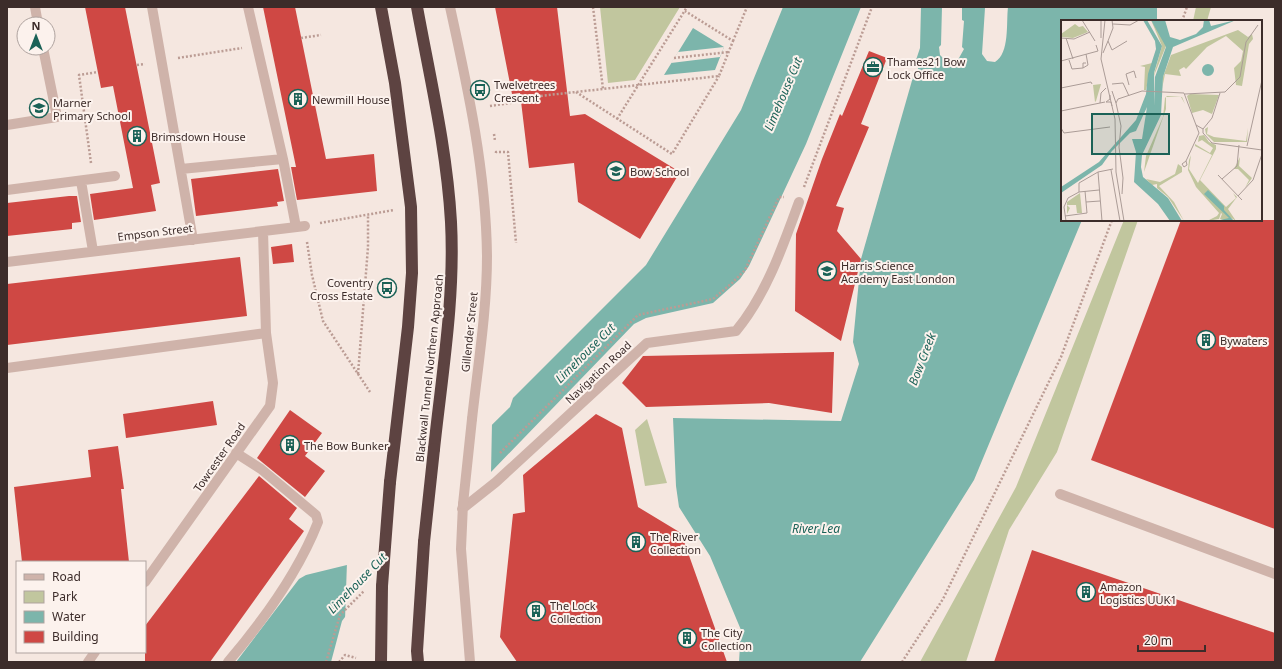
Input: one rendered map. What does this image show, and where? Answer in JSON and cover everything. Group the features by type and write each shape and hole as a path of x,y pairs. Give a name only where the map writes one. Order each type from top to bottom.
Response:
{"highway":[{"name":"Blackwall Tunnel Northern Approach","path":"417,7 446,163 451,223 451,286 424,542 417,651 418,662"},
{"path":"381,11 395,83 411,207 412,273 408,327 390,482 382,586 381,662"}],"street":[{"path":"152,7 193,240"},
{"path":"248,7 283,159 301,227"},
{"name":"Gillender Street","path":"450,7 478,144 485,209 487,257 484,316 462,506 461,548 470,662"},
{"path":"7,125 57,118 45,56"},
{"path":"181,169 283,159"},
{"path":"7,190 116,176"},
{"path":"81,181 93,252"},
{"name":"Navigation Road","path":"462,506 496,482 647,343 736,331 751,313 787,234 799,202"},
{"name":"Empson Street","path":"7,262 301,227"},
{"name":"Towcester Road","path":"146,581 270,406 273,383 266,333 262,231"},
{"path":"7,368 266,333"},
{"path":"228,662 288,581 311,540 318,522 316,515 261,469 236,454"},
{"path":"1060,494 1275,574"},
{"path":"88,662 94,653"}],"path":[{"path":"593,7 603,89"},
{"path":"617,119 640,85 687,7"},
{"path":"576,92 672,154 719,76 747,7"},
{"path":"799,202 872,7"},
{"path":"1182,20 1187,7"},
{"path":"684,11 733,41"},
{"path":"301,38 321,35"},
{"path":"162,61 256,46"},
{"path":"674,58 728,52"},
{"path":"93,179 79,75 98,72"},
{"path":"490,106 517,102 531,97 719,76"},
{"path":"497,159 496,152 508,152 516,243"},
{"path":"370,392 323,321 301,227 411,207"},
{"path":"358,374 368,247 368,215"},
{"path":"902,662 943,599 1061,357 1112,221"},
{"path":"326,662 340,615"},
{"path":"339,662 344,655 356,658"}],"green space":[{"path":"600,7 680,7 635,80 608,83"},
{"path":"1196,7 1211,7 1207,20 1193,20"},
{"path":"1124,221 1138,221 1057,452 1009,530 966,662 920,662 1016,487"},
{"path":"647,419 667,483 645,486 635,430"}],"water":[{"name":"Limehouse Cut","path":"783,7 861,7 806,144 749,266 740,279 713,303 646,318 634,324 492,471 345,617 342,621 331,662 236,662 299,579 306,575 351,564 510,407 513,398 646,265 741,110"},
{"name":"River Lea","path":"921,7 942,7 941,45 939,47 940,55 943,58 952,60 959,58 964,49 962,47 964,21 962,20 962,8 985,8 982,54 987,61 995,62 1000,58 1005,45 1008,7 1157,7 1157,20 1061,20 1061,221 1082,221 974,480 860,662 739,662 741,630 710,556 679,507 676,486 673,418 841,421 859,364 853,342 861,259 913,77 918,77 918,63 915,63 920,48"},
{"path":"693,28 724,47 715,70 664,75"}],"pier":[{"path":"724,47 720,57 671,63 678,52"},
{"path":"492,422 491,474 345,620 347,562 350,562"}],"building":[{"name":"Brimsdown House","path":"85,7 125,7 160,183 151,185 156,211 94,220 90,194 133,188 113,86 101,88"},
{"name":"Newmill House","path":"263,7 295,7 326,159 374,154 377,191 297,200 291,167 296,167"},
{"path":"495,7 557,7 570,116 585,114 680,172 640,239 578,202 574,163 529,168 520,93 512,94"},
{"path":"869,51 887,58 861,124 869,127 836,206 844,208 837,231 861,259 841,341 795,311 796,234 822,159 840,114 842,116"},
{"path":"278,169 284,201 277,202 278,206 196,216 191,179"},
{"path":"77,196 81,222 72,223 72,229 7,236 7,203"},
{"name":"Bywaters","path":"1275,220 1275,529 1091,460 1181,221"},
{"path":"292,244 294,262 273,264 271,247"},
{"path":"240,257 247,316 7,345 7,284"},
{"path":"834,352 832,413 769,403 646,407 622,383 643,356"},
{"path":"213,401 217,425 126,438 123,414"},
{"name":"The Bow Bunker","path":"290,410 322,433 305,456 325,471 305,497 257,458"},
{"path":"596,414 622,428 638,507 681,533 727,662 517,662 500,637 513,514 525,512 523,475"},
{"path":"118,446 124,489 121,489 129,561 22,561 14,487 91,477 88,450"},
{"path":"259,476 297,508 289,519 304,531 210,662 145,662 146,625"},
{"name":"Amazon Logistics UUK1","path":"1032,550 1275,633 1275,662 994,662"}],"place":[{"name":"Thames21 Bow Lock Office","path":"873,67"},
{"name":"Twelvetrees Crescent","path":"480,90"},
{"name":"Newmill House","path":"298,99"},
{"name":"Marner Primary School","path":"39,108"},
{"name":"Brimsdown House","path":"137,136"},
{"name":"Bow School","path":"616,171"},
{"name":"Harris Science Academy East London","path":"827,271"},
{"name":"Coventry Cross Estate","path":"387,288"},
{"name":"Bywaters","path":"1206,340"},
{"name":"The Bow Bunker","path":"290,445"},
{"name":"The River Collection","path":"636,542"},
{"name":"Amazon Logistics UUK1","path":"1086,592"},
{"name":"The Lock Collection","path":"536,611"},
{"name":"The City Collection","path":"687,638"}],"water label":[{"name":"Bow Creek","path":"922,359"}]}
